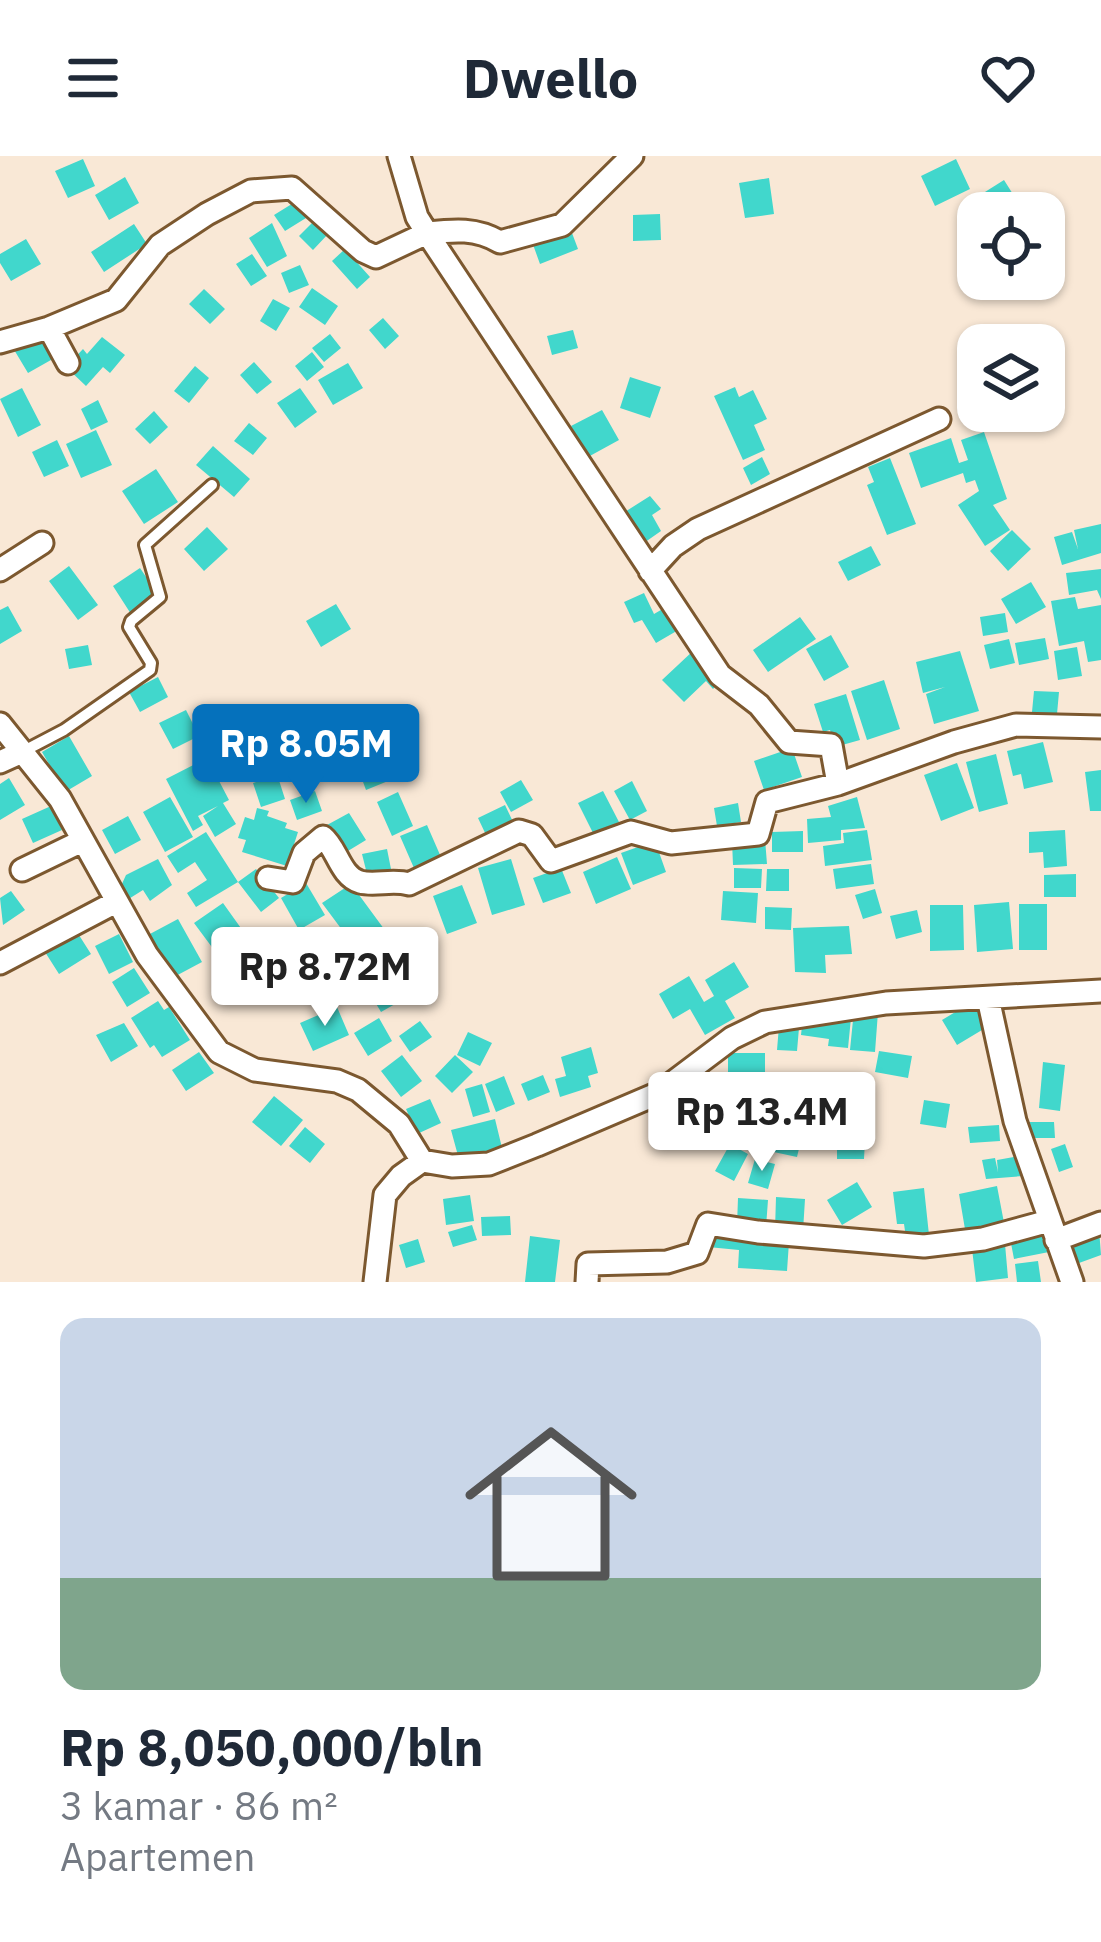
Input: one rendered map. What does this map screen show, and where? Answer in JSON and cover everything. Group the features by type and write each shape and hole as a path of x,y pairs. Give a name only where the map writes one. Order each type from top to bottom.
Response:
{"street":[{"path":"399,156 417,218 720,675 759,704 789,742 831,746 838,784"},
{"path":"0,342 116,300 160,245 251,191 292,188 363,251 376,257 428,232 464,229 507,242 562,225 632,156"},
{"path":"49,328 68,363"},
{"path":"650,572 673,546 698,529 939,419"},
{"path":"0,570 42,543"},
{"path":"0,724 60,799 146,956 219,1052 255,1070 337,1081 358,1090 399,1124 422,1161"},
{"path":"268,878 292,882 304,853 323,837 358,882 394,879 409,884 519,831 532,835 551,861 631,832 671,843 758,834 766,802 838,784 954,742 1016,725 1101,727"},
{"path":"0,762 22,752"},
{"path":"22,870 82,841"},
{"path":"0,963 114,903"},
{"path":"375,1282 385,1195 400,1176 422,1161 452,1166 489,1164 537,1145 659,1094 732,1038 765,1022 886,1003 1101,991"},
{"path":"988,998 1015,1121 1072,1282"},
{"path":"587,1282 587,1264 667,1262 697,1253 707,1224 924,1246 1101,1223"}],"lane":[{"path":"22,752 64,730 150,670 152,663 129,627 160,597 146,545 212,485"}],"building":[{"path":"83,159 95,186 68,198 55,171"},
{"path":"956,159 970,189 935,206 921,176"},
{"path":"125,177 139,203 109,220 95,195"},
{"path":"769,178 774,214 745,218 739,183"},
{"path":"1004,180 1012,192 985,192"},
{"path":"295,202 306,218 285,231 274,215"},
{"path":"660,214 661,240 633,241 633,215"},
{"path":"315,220 329,233 313,250 299,236"},
{"path":"272,223 287,256 267,267 249,238"},
{"path":"134,224 147,244 104,272 91,252"},
{"path":"569,225 578,249 540,264 531,239"},
{"path":"26,239 41,264 11,281 0,254"},
{"path":"345,249 370,277 357,289 332,261"},
{"path":"252,254 267,276 251,286 236,264"},
{"path":"300,265 309,285 289,293 281,273"},
{"path":"312,288 338,306 325,325 299,307"},
{"path":"204,289 225,309 210,324 189,304"},
{"path":"273,299 290,308 276,331 260,321"},
{"path":"383,318 399,336 385,349 369,330"},
{"path":"573,330 578,348 552,355 547,336"},
{"path":"43,331 58,356 28,373 13,348"},
{"path":"330,334 341,348 324,362 312,348"},
{"path":"102,337 125,355 110,373 103,367 86,386 66,367"},
{"path":"312,352 324,367 307,381 295,366"},
{"path":"254,362 272,382 257,394 240,375"},
{"path":"348,363 363,388 333,405 318,380"},
{"path":"195,366 209,378 189,403 174,391"},
{"path":"630,377 661,387 650,418 620,408"},
{"path":"735,387 739,397 753,390 767,419 754,425 765,450 743,460 714,396"},
{"path":"22,388 41,425 18,437 0,399"},
{"path":"300,388 317,412 295,428 277,403"},
{"path":"98,400 108,422 91,430 81,409"},
{"path":"602,410 619,440 588,457 571,426"},
{"path":"154,411 168,427 150,444 135,429"},
{"path":"249,423 267,438 253,455 234,441"},
{"path":"96,430 112,465 81,478 66,444"},
{"path":"984,432 1007,499 993,505 1010,530 985,546 958,505 979,491 975,480 966,483 963,473 921,488 909,453 951,438 959,463 968,460 961,440"},
{"path":"57,440 69,466 44,477 32,452"},
{"path":"213,446 250,479 234,497 196,465"},
{"path":"762,457 770,474 751,485 743,468"},
{"path":"890,458 916,524 887,535 867,485 874,482 868,467"},
{"path":"156,469 178,502 144,524 122,491"},
{"path":"650,496 661,509 652,515 661,531 641,545 620,515"},
{"path":"1101,524 1101,553 1062,565 1054,537 1072,532 1078,549 1074,530"},
{"path":"207,527 228,549 204,571 184,549"},
{"path":"1012,530 1031,549 1008,571 990,551"},
{"path":"871,546 881,565 848,581 838,562"},
{"path":"69,566 98,605 78,620 49,581"},
{"path":"140,568 159,596 131,614 113,586"},
{"path":"1101,569 1101,599 1097,590 1069,595 1066,573"},
{"path":"1031,582 1046,607 1016,624 1001,599"},
{"path":"644,593 654,614 666,607 680,629 656,643 642,620 634,623 624,602"},
{"path":"1075,597 1078,609 1101,605 1101,660 1088,662 1084,641 1059,646 1051,601"},
{"path":"336,604 351,629 321,647 306,621"},
{"path":"8,606 22,631 0,644 0,610"},
{"path":"1005,613 1008,632 983,636 980,617"},
{"path":"800,617 816,639 768,672 753,650"},
{"path":"831,635 849,667 824,681 806,649"},
{"path":"1045,638 1049,659 1019,665 1015,643"},
{"path":"1009,639 1015,663 990,669 984,645"},
{"path":"88,645 92,665 69,669 65,649"},
{"path":"1077,647 1082,676 1058,680 1054,651"},
{"path":"694,650 722,679 713,689 706,681 684,702 662,680"},
{"path":"960,651 979,711 934,724 926,694 945,687 923,693 916,662"},
{"path":"158,677 168,697 140,712 129,692"},
{"path":"884,680 900,729 867,740 851,691"},
{"path":"1034,691 1059,692 1057,714 1032,712"},
{"path":"846,694 860,740 835,747 830,730 823,732 814,704"},
{"path":"226,705 242,732 213,748 197,721"},
{"path":"186,710 199,736 173,749 159,723"},
{"path":"69,736 92,776 65,792 42,752"},
{"path":"1043,742 1053,782 1024,789 1021,774 1013,776 1007,751"},
{"path":"792,748 802,777 764,790 754,761"},
{"path":"996,754 1008,804 979,812 966,762"},
{"path":"207,758 236,824 215,837 203,816 218,806 198,816 203,825 193,831 166,779"},
{"path":"386,760 393,779 366,790 359,771"},
{"path":"957,763 974,808 941,821 924,775"},
{"path":"1101,770 1101,811 1090,811 1085,772"},
{"path":"277,774 285,799 261,807 253,783"},
{"path":"9,778 25,805 0,820 0,784"},
{"path":"521,780 533,800 511,812 500,792"},
{"path":"632,781 647,811 630,820 614,791"},
{"path":"315,791 322,811 297,820 290,800"},
{"path":"603,791 619,822 594,835 578,803"},
{"path":"398,792 413,826 392,836 377,802"},
{"path":"170,797 193,837 165,852 143,812"},
{"path":"857,797 865,828 841,830 841,840 808,843 807,819 831,817 828,806"},
{"path":"738,803 741,822 717,826 714,808"},
{"path":"505,805 514,824 487,837 478,818"},
{"path":"51,806 62,830 33,843 22,819"},
{"path":"257,808 298,832 287,866 242,852 246,840 238,838 245,817 254,820"},
{"path":"349,813 366,840 343,854 327,825"},
{"path":"128,816 141,840 115,854 102,830"},
{"path":"427,825 444,864 417,875 400,836"},
{"path":"867,830 872,860 825,866 823,846 844,843 843,833"},
{"path":"1065,830 1067,866 1044,868 1043,852 1029,853 1029,832"},
{"path":"803,831 803,852 772,852 772,832"},
{"path":"206,832 238,882 196,907 187,893 207,880 195,862 178,873 167,856"},
{"path":"765,839 767,864 733,865 732,841"},
{"path":"655,841 666,872 633,885 621,853"},
{"path":"387,849 391,869 367,874 362,854"},
{"path":"617,857 631,889 596,904 583,872"},
{"path":"158,859 172,885 150,901 143,890 127,900 121,886 126,875"},
{"path":"511,859 525,905 492,915 478,868"},
{"path":"871,864 874,884 836,889 833,869"},
{"path":"561,868 571,893 543,903 533,878"},
{"path":"734,868 762,869 761,888 734,888"},
{"path":"256,869 279,898 261,912 238,882"},
{"path":"767,869 789,869 789,891 766,891"},
{"path":"1076,874 1076,897 1044,897 1044,875"},
{"path":"306,883 325,915 299,930 281,898"},
{"path":"351,884 387,933 357,950 322,903"},
{"path":"462,885 477,923 447,934 433,896"},
{"path":"875,889 882,913 863,919 855,895"},
{"path":"11,891 25,910 3,925 0,898"},
{"path":"723,891 758,893 756,923 721,920"},
{"path":"1009,902 1013,949 977,952 974,905"},
{"path":"223,903 248,938 220,958 194,923"},
{"path":"1019,904 1047,904 1047,950 1019,950"},
{"path":"930,905 963,905 964,950 930,951"},
{"path":"765,907 792,908 791,930 765,929"},
{"path":"917,910 922,932 896,939 890,916"},
{"path":"178,919 202,962 172,978 148,935"},
{"path":"849,926 852,954 825,955 826,973 795,972 793,928"},
{"path":"77,932 91,954 59,974 45,952"},
{"path":"119,934 133,962 109,974 95,946"},
{"path":"734,962 749,987 725,1001 735,1018 705,1035 690,1009 673,1019 659,994 689,976 704,1002 714,996 705,980"},
{"path":"134,968 150,993 127,1007 112,982"},
{"path":"396,970 411,995 381,1012 366,987"},
{"path":"158,1001 164,1010 169,1007 190,1040 162,1057 154,1045 150,1048 131,1018"},
{"path":"972,1002 987,1027 957,1045 942,1020"},
{"path":"337,1007 349,1035 313,1051 300,1023"},
{"path":"854,1010 878,1012 875,1052 850,1050"},
{"path":"803,1016 851,1018 848,1048 828,1046 829,1039 801,1035"},
{"path":"379,1018 392,1041 368,1056 354,1033"},
{"path":"420,1021 432,1037 410,1052 399,1036"},
{"path":"124,1023 138,1046 111,1062 96,1035"},
{"path":"779,1026 799,1028 797,1051 777,1050"},
{"path":"468,1032 492,1043 480,1066 457,1055"},
{"path":"591,1047 598,1073 588,1076 591,1087 560,1097 555,1079 566,1076 561,1057"},
{"path":"879,1051 912,1056 908,1078 875,1072"},
{"path":"199,1052 214,1073 186,1091 172,1070"},
{"path":"728,1053 765,1053 765,1082 728,1082"},
{"path":"402,1055 422,1081 401,1097 381,1071"},
{"path":"455,1055 473,1072 452,1093 435,1076"},
{"path":"1043,1062 1065,1065 1060,1111 1039,1108"},
{"path":"543,1075 550,1092 528,1101 521,1084"},
{"path":"504,1076 515,1104 496,1112 485,1084"},
{"path":"849,1077 864,1102 834,1120 819,1095"},
{"path":"482,1084 490,1112 473,1117 465,1089"},
{"path":"712,1084 745,1094 737,1122 704,1112"},
{"path":"677,1091 703,1092 702,1111 677,1111"},
{"path":"274,1096 303,1120 281,1146 252,1122"},
{"path":"430,1099 441,1123 417,1134 406,1109"},
{"path":"924,1100 950,1104 946,1128 920,1124"},
{"path":"757,1112 781,1117 778,1132 802,1136 797,1157 750,1147"},
{"path":"495,1119 503,1152 460,1163 451,1130"},
{"path":"1026,1122 1054,1122 1055,1138 1026,1138"},
{"path":"999,1125 1000,1141 970,1143 968,1127"},
{"path":"305,1127 325,1144 310,1163 289,1146"},
{"path":"837,1139 865,1140 864,1159 837,1159"},
{"path":"730,1144 748,1154 734,1181 715,1171"},
{"path":"1065,1144 1073,1167 1059,1172 1051,1149"},
{"path":"1019,1156 1023,1176 986,1179 982,1160 995,1158 998,1172 997,1160"},
{"path":"755,1159 775,1164 768,1189 748,1183"},
{"path":"857,1182 872,1207 842,1225 827,1200"},
{"path":"997,1186 1005,1228 966,1235 959,1194"},
{"path":"924,1188 929,1235 906,1238 904,1224 897,1224 893,1192"},
{"path":"470,1195 474,1221 446,1225 443,1199"},
{"path":"776,1197 805,1199 803,1231 775,1230"},
{"path":"738,1198 768,1200 766,1227 737,1225"},
{"path":"510,1216 511,1235 482,1236 481,1217"},
{"path":"472,1225 477,1240 453,1247 448,1232"},
{"path":"710,1228 789,1242 787,1271 738,1268 739,1250 708,1247"},
{"path":"1099,1229 1101,1255 1079,1263 1070,1239"},
{"path":"1044,1231 1049,1252 1014,1259 1010,1238"},
{"path":"530,1236 560,1240 555,1282 525,1282"},
{"path":"418,1239 425,1262 406,1268 399,1245"},
{"path":"1005,1244 1008,1278 976,1282 972,1249"},
{"path":"1038,1261 1041,1282 1017,1282 1015,1264"}]}
